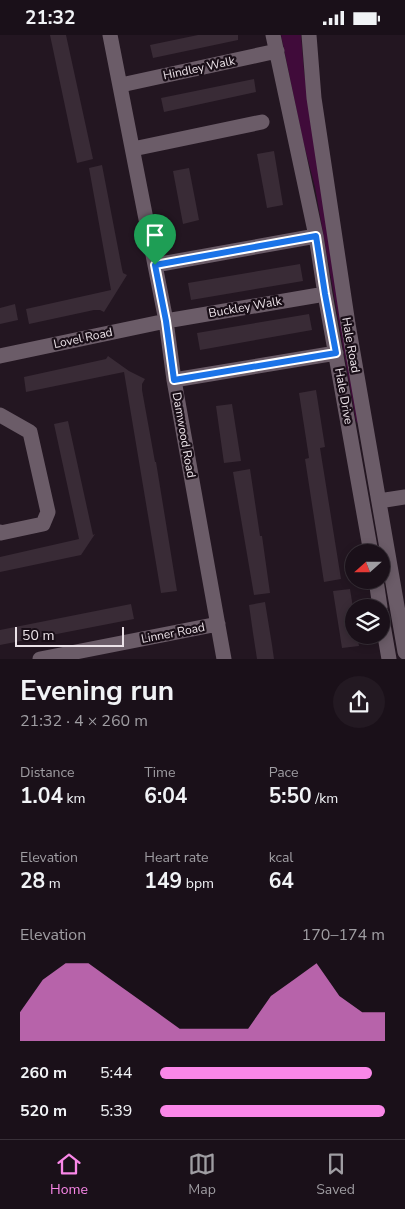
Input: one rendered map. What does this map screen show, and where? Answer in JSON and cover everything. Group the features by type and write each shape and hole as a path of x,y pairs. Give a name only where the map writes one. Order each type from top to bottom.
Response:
{"street":[{"name":"Damwood Road","path":"110,35 166,321 174,380 224,659"},
{"name":"Hale Drive","path":"273,35 316,236 369,544"},
{"name":"Hale Road","path":"309,35 314,97 346,314 405,653"},
{"name":"Hindley Walk","path":"121,85 277,51"},
{"path":"133,149 262,122"},
{"path":"155,265 316,236"},
{"name":"Buckley Walk","path":"166,321 325,294"},
{"name":"Lovel Road","path":"0,356 166,321"},
{"path":"174,380 336,353"},
{"path":"0,415 30,432 48,512 43,524 0,533"},
{"path":"379,501 405,497"},
{"name":"Linner Road","path":"40,659 218,624"},
{"path":"386,644 389,659"}],"shaded area":[{"path":"281,35 301,35 304,71 361,427 356,421 315,187 303,141"}],"building":[{"path":"50,35 66,35 93,159 77,163"},
{"path":"198,35 238,35 238,40 153,58 150,45"},
{"path":"254,79 256,92 164,112 161,98"},
{"path":"274,151 283,205 267,208 257,154"},
{"path":"102,165 122,269 123,273 127,275 104,312 94,310 29,324 26,309 111,290 89,168"},
{"path":"189,168 199,220 183,224 173,171"},
{"path":"300,264 303,281 191,300 188,283"},
{"path":"15,304 18,320 0,324 0,308"},
{"path":"309,314 312,330 200,350 197,333"},
{"path":"108,356 129,371 145,379 142,384 142,390 177,591 161,593 124,372 26,392 24,377 106,359"},
{"path":"316,390 325,447 320,448 341,579 324,582 305,459 309,458 299,393"},
{"path":"232,404 241,461 224,463 216,406"},
{"path":"68,421 93,535 95,534 81,555 0,572 0,557 79,539 54,424"},
{"path":"250,469 270,593 254,595 233,472"},
{"path":"350,589 352,599 345,599 345,644 359,644 359,646 342,648 333,591"},
{"path":"265,602 274,659 257,659 249,605"},
{"path":"131,604 134,619 0,645 0,630"}],"route":[{"path":"316,236 336,353 174,380 166,321 155,265 316,236"}]}
